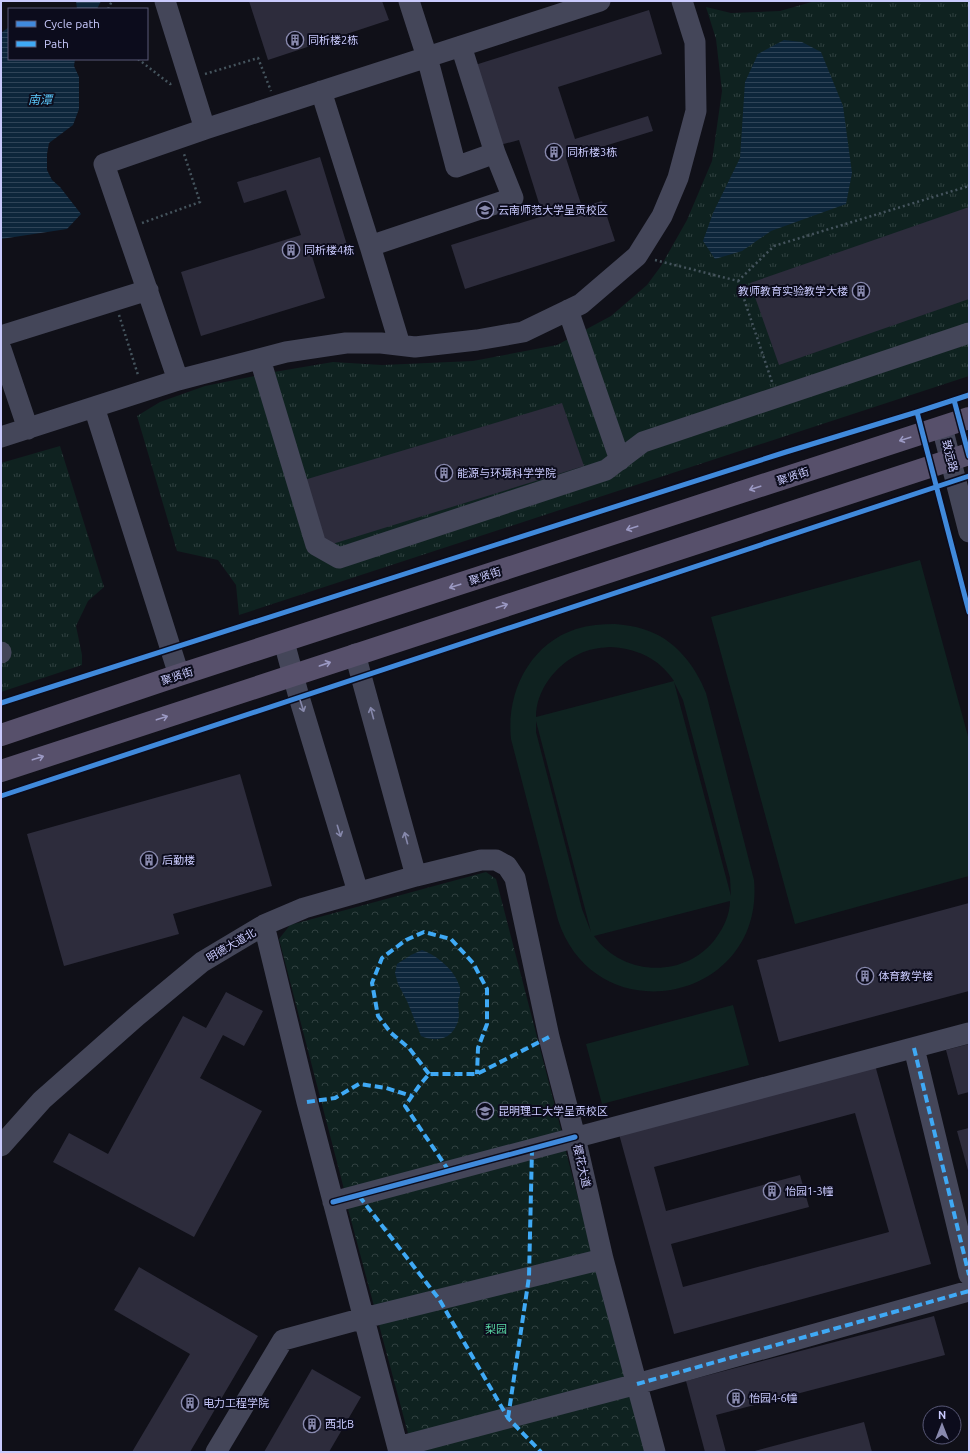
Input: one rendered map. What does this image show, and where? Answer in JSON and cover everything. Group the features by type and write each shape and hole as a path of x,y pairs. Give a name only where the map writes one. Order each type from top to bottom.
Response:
{"main road":[{"name":"聚贤街","path":"1,735 179,675 969,418"},
{"path":"1,771 960,457"}],"street":[{"path":"165,1 205,129"},
{"path":"409,1 427,57 456,167 495,153"},
{"path":"178,380 104,164 205,129 600,1"},
{"path":"1,437 178,380 286,352 346,343 381,343 415,347 477,340 522,332 581,304 637,256 662,216 678,178 696,111 694,42 682,1"},
{"path":"370,246 513,198 495,153 461,46"},
{"path":"321,91 400,345"},
{"path":"1,336 148,290"},
{"path":"568,310 620,460"},
{"path":"260,359 316,545 339,558 606,470 643,442 969,333"},
{"path":"1,349 28,428"},
{"path":"94,407 179,675"},
{"name":"致远路","path":"942,427 960,457 969,532"},
{"path":"284,642 358,892"},
{"path":"355,654 416,876"},
{"name":"明德大道北","path":"1,1146 42,1100 136,1016 202,962 264,925 304,908 416,876 481,860 496,860 507,866 514,878"},
{"name":"樱花大道","path":"514,878 548,1037 575,1137 603,1259 655,1452"},
{"path":"264,925 305,1094 399,1449 969,1291"},
{"path":"333,1202 969,1034"},
{"path":"914,1048 969,1275"},
{"path":"216,1452 283,1340 364,1318 603,1259"}],"path":[{"path":"139,60 170,84 258,58 276,106"},
{"path":"127,229 200,202 179,138"},
{"path":"738,281 774,246 969,186"},
{"path":"637,256 738,281"},
{"path":"738,281 778,398"},
{"path":"114,301 143,391"}],"green space":[{"path":"815,1 969,1 969,376 239,615 236,585 218,560 177,551 137,416 160,402 205,386 333,362 382,365 473,361 557,345 611,316 647,285 661,266 687,220 712,161 722,91 716,39 706,7 731,13 780,11"},
{"path":"60,446 104,587 88,601 76,626 82,655 82,665 1,692 1,463"},
{"path":"920,560 969,740 969,876 795,924 711,617"},
{"path":"615,624 640,628 654,633 674,646 696,672 706,693 754,880 750,922 733,954 707,977 674,989 640,990 606,980 578,957 558,920 511,739 510,721 517,687 524,672 534,658 546,646 560,636 576,629 596,625","holes":["609,647 637,652 654,660 674,681 536,717 539,697 555,672 571,659 590,650","674,682 683,700 730,878 731,896","536,721 591,932 582,909 536,732","730,901 726,920 716,938 703,951 688,961 672,966 655,968 637,965 621,959 606,950 594,936"]},
{"path":"486,872 496,879 563,1137 345,1193 279,939 290,925"},
{"path":"733,1005 749,1065 602,1104 586,1044"},
{"name":"梨园","path":"565,1148 645,1452 413,1452 347,1205"}],"water":[{"path":"76,1 101,1 98,8 77,8"},
{"name":"南潭","path":"8,28 8,60 75,60 74,66 79,77 79,109 73,125 49,143 47,154 47,170 52,180 60,187 81,214 67,229 1,239 1,33"},
{"path":"784,40 802,42 821,52 843,106 852,173 846,204 771,231 742,251 715,259 703,241 713,213 740,158 745,82 758,54"},
{"path":"422,950 434,956 446,965 455,976 460,988 458,1003 459,1016 457,1023 451,1034 441,1039 421,1036 407,1001 398,984 395,973 397,964"}],"building":[{"name":"同析楼2栋","path":"249,1 382,1 389,20 268,60"},
{"name":"同析楼3栋","path":"649,10 662,54 558,87 575,139 648,116 653,131 566,158 582,207 602,201 615,241 465,289 451,245 543,216 519,140 500,145 475,65"},
{"name":"同析楼4栋","path":"320,157 347,245 312,256 325,298 201,336 181,272 301,235 286,190 244,203 237,182"},
{"name":"教师教育实验教学大楼","path":"969,207 969,299 779,365 750,283"},
{"name":"能源与环境科学学院","path":"562,403 584,466 326,546 304,480"},
{"name":"后勤楼","path":"240,774 272,886 173,914 179,934 64,966 27,834"},
{"name":"体育教学楼","path":"969,903 969,991 779,1042 757,960"},
{"path":"226,992 263,1011 244,1046 223,1035 200,1078 262,1111 194,1237 53,1162 69,1133 108,1154 183,1016 206,1028"},
{"path":"969,1044 969,1092 958,1095 946,1050"},
{"name":"怡园1-3幢","path":"875,1065 931,1264 674,1334 619,1134","holes":["855,1113 889,1232 683,1287 671,1244 809,1207 800,1175 666,1211 654,1167"]},
{"path":"969,1128 969,1174 957,1131"},
{"name":"电力工程学院","path":"139,1267 258,1336 190,1452 132,1452 190,1354 114,1310"},
{"name":"怡园4-6幢","path":"934,1316 945,1355 716,1415 726,1452 705,1452 686,1381"},
{"name":"西北B","path":"312,1369 361,1397 329,1452 264,1452"},
{"path":"864,1422 872,1452 751,1452"}],"marked path":[{"path":"429,1074 409,1048 391,1033 378,1016 372,983 382,958 406,940 424,932 451,939 473,963 487,989 487,1024 478,1048 477,1074"},
{"path":"449,1171 405,1106 419,1086 429,1074 477,1074 549,1037"},
{"path":"914,1048 969,1275"},
{"path":"307,1102 335,1098 359,1084 386,1088 412,1096"},
{"path":"508,1418 529,1277 532,1149"},
{"path":"359,1196 439,1299 508,1418 541,1452"},
{"path":"637,1384 969,1291"}],"cycle path":[{"path":"1,703 969,395"},
{"path":"954,400 969,456"},
{"path":"917,412 969,612"},
{"path":"1,796 969,476"},
{"path":"333,1202 575,1137"}],"place":[{"name":"同析楼2栋","path":"295,40"},
{"name":"同析楼3栋","path":"554,152"},
{"name":"云南师范大学呈贡校区","path":"485,210"},
{"name":"同析楼4栋","path":"291,250"},
{"name":"教师教育实验教学大楼","path":"861,291"},
{"name":"能源与环境科学学院","path":"444,473"},
{"name":"后勤楼","path":"149,860"},
{"name":"体育教学楼","path":"865,976"},
{"name":"昆明理工大学呈贡校区","path":"485,1111"},
{"name":"怡园1-3幢","path":"772,1191"},
{"name":"怡园4-6幢","path":"736,1398"},
{"name":"电力工程学院","path":"190,1403"},
{"name":"西北B","path":"312,1424"}]}
